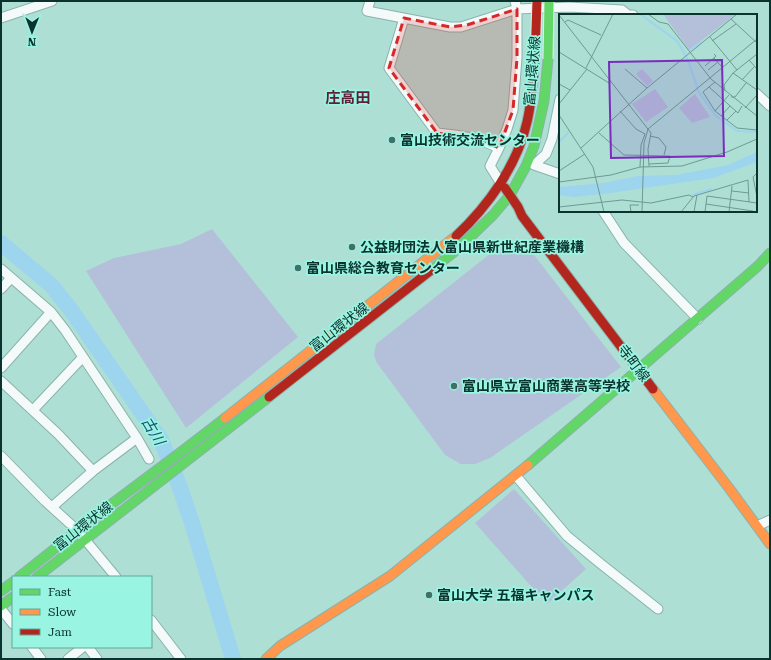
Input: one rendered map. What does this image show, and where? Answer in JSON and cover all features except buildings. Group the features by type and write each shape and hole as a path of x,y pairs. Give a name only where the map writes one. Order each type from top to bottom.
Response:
{"main road":[{"name":"富山環状線","path":"20,576 76,530 185,448 451,240 472,220 489,199 512,162 525,131 531,99 535,58 537,1"},
{"name":"富山環状線","path":"39,576 389,304 459,248 493,215 510,195 526,166 534,146 544,101 548,59 550,1"},
{"name":"寺町線","path":"500,182 510,195 522,216 770,544"},
{"path":"266,659 280,646 390,576 516,476 698,319 758,266 770,253"},
{"path":"1,591 12,583"},
{"path":"1,608 12,598"}],"street":[{"path":"1,18 52,1"},
{"path":"370,1 368,11 461,27 516,5 622,10 628,14"},
{"path":"500,182 490,166 507,129 513,110 518,58 516,5"},
{"path":"404,18 389,68 437,133 478,139 499,148"},
{"path":"757,94 770,106"},
{"path":"559,104 552,139 546,154 534,165 559,174"},
{"path":"604,212 624,243 698,319"},
{"path":"1,270 51,312 65,330 137,438 149,459"},
{"path":"1,289 11,278"},
{"path":"1,368 51,312"},
{"path":"33,410 83,357"},
{"path":"1,381 58,434 93,471"},
{"path":"52,507 93,471 137,438"},
{"path":"1,456 76,530 115,576"},
{"path":"516,476 567,536 658,609"},
{"path":"757,526 770,520"},
{"path":"1,608 12,623"},
{"path":"152,621 181,659"},
{"path":"33,648 41,659"},
{"path":"68,659 82,648"},
{"path":"89,648 98,659"}],"highlighted area":[{"path":"517,9 517,58 513,110 499,148 478,139 437,133 389,68 404,18 450,27 467,25"}],"shaded area":[{"path":"212,229 298,337 186,428 86,271 114,258 181,244"},
{"path":"505,242 524,242 621,367 490,458 475,464 461,464 445,455 377,363 374,355 376,344"},
{"path":"514,489 586,569 547,604 475,523"}],"waterway":[{"name":"古川","path":"1,243 52,286 71,310 161,440 192,523 233,659"}],"traffic: fast":[{"path":"548,59 549,1"},
{"path":"430,271 459,248 493,215 510,195 526,166 534,146 544,101 548,59"},
{"path":"528,465 758,266 770,253"},
{"path":"38,576 269,397"},
{"path":"20,576 101,512 225,418"},
{"path":"1,591 12,583"},
{"path":"1,606 12,598"}],"traffic: slow":[{"path":"225,418 456,236"},
{"path":"653,389 770,544"},
{"path":"266,659 280,646 390,576 528,465"}],"traffic: jam":[{"path":"535,58 537,1"},
{"path":"456,236 490,198 509,169 516,154 529,114 535,58"},
{"path":"505,188 518,207 522,216 653,389"},
{"path":"269,397 430,271"}],"place":[{"name":"富山技術交流センター","path":"392,140"},
{"name":"公益財団法人富山県新世紀産業機構","path":"352,247"},
{"name":"富山県総合教育センター","path":"298,268"},
{"name":"富山県立富山商業高等学校","path":"454,386"},
{"name":"富山大学 五福キャンパス","path":"429,595"}],"district":[{"name":"庄高田","path":"348,98"}]}
